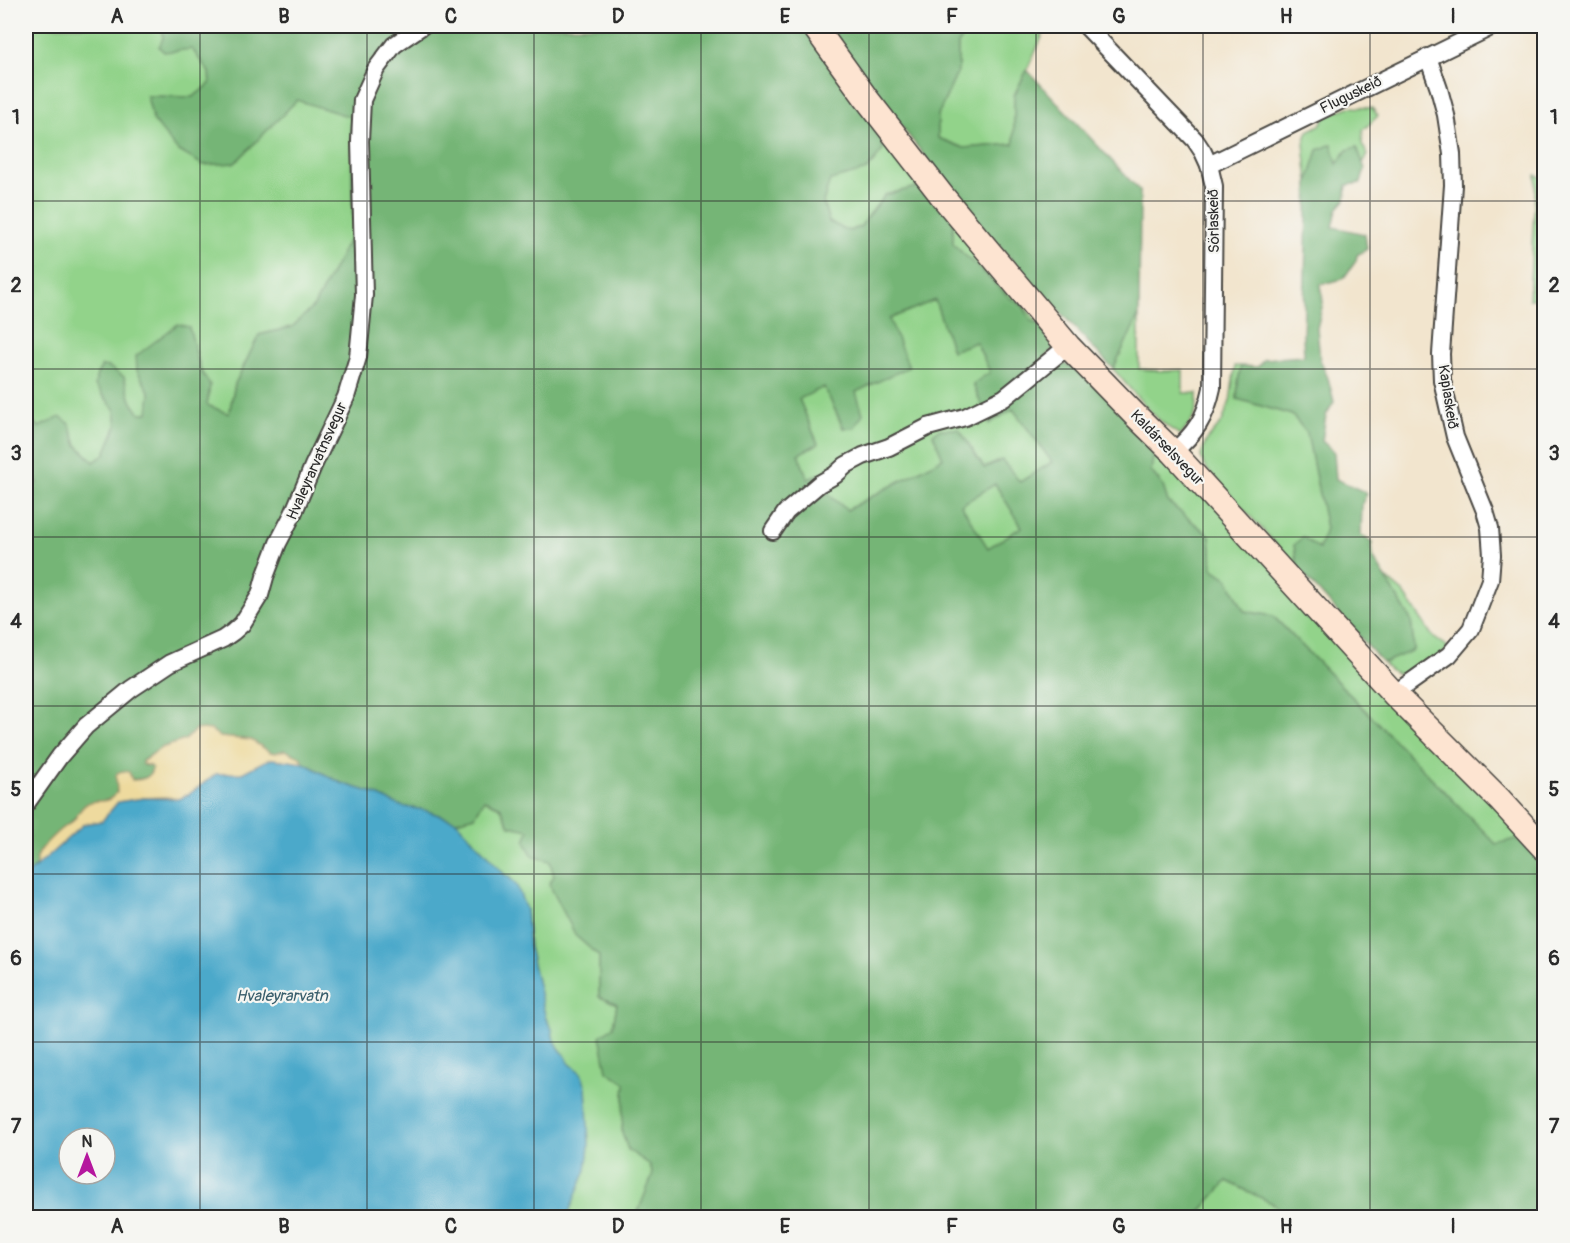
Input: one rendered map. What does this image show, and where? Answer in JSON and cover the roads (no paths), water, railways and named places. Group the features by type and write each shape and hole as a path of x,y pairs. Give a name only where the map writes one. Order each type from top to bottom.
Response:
{"street":[{"name":"Hvaleyrarvatnsvegur","path":"26,804 60,756 86,726 131,689 170,663 228,636 242,624 260,596 278,543 346,397 358,357 364,295 360,141 363,100 376,69 394,45 422,26"},
{"name":"Kaldárselsvegur","path":"814,26 866,98 943,197 1068,346 1173,452 1394,694 1545,848"},
{"name":"Sörlaskeið","path":"1086,26 1195,140 1212,175 1215,197 1212,388 1199,425 1173,452"},
{"name":"Fluguskeið","path":"1209,165 1493,26"},
{"name":"Kaplaskeið","path":"1394,694 1449,655 1471,629 1490,580 1492,555 1490,528 1455,437 1442,380 1441,354 1453,185 1452,154 1442,98 1428,57"},
{"path":"773,531 786,512 846,465 928,427 965,417 1004,399 1068,346"}],"water":[{"name":"Hvaleyrarvatn","path":"272,759 304,763 341,783 370,792 401,806 424,810 456,821 517,886 526,910 529,947 546,1019 559,1048 569,1063 581,1073 586,1087 589,1146 586,1170 567,1217 26,1217 26,876 84,824 102,821 118,802 144,798 179,799 216,774 242,773"}]}
